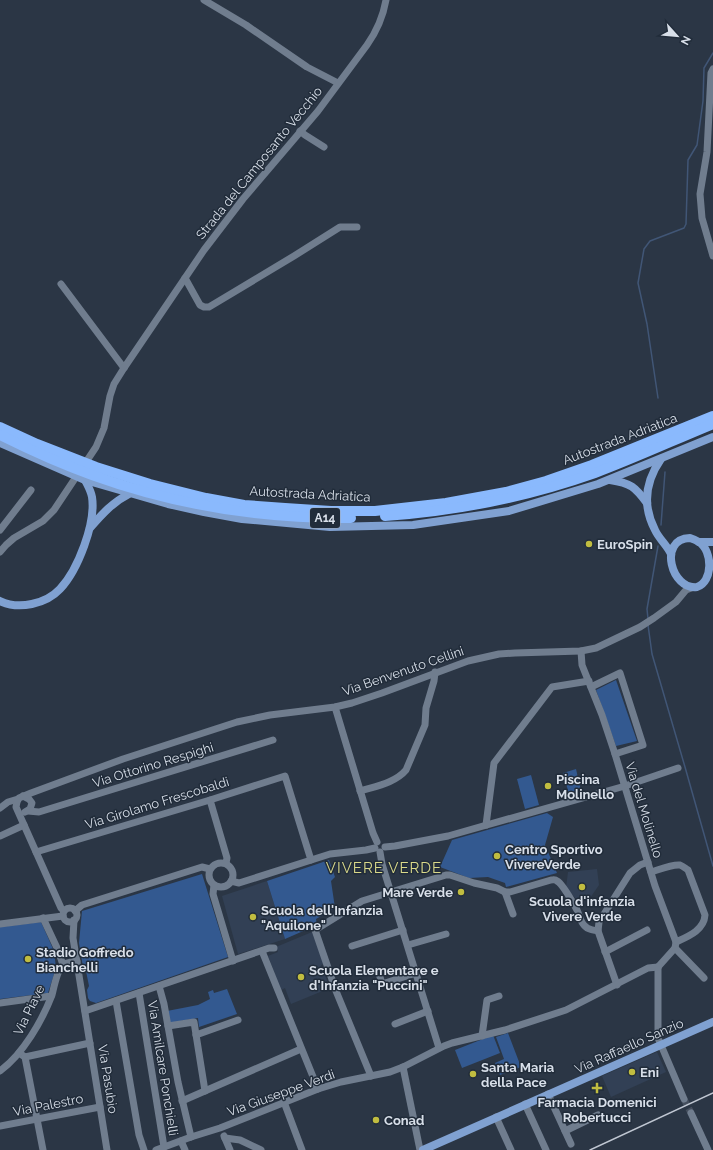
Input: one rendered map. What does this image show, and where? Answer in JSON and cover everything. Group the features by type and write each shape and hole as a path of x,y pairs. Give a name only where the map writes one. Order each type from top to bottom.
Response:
{"highway":[{"name":"Autostrada Adriatica","path":"0,435 92,475 147,492 203,505 245,512 283,516 330,518 374,517 446,510 506,499 548,488 595,473 713,416"},
{"name":"Autostrada Adriatica","path":"665,440 713,424"},
{"name":"Autostrada Adriatica","path":"0,427 37,444 96,467 150,484 206,498 244,505 331,511 375,511 446,503 506,492 546,481 652,446"}],"main road":[{"path":"0,443 85,480 129,494 204,512 242,519 330,527 413,525 509,511 607,480 713,437"},
{"path":"661,458 654,468 647,488 647,503 650,518 656,531 671,554"},
{"path":"634,470 644,473 650,480"},
{"path":"631,486 631,479 634,470"},
{"path":"0,601 9,604 24,605 36,603 47,598 59,589 69,576 77,562 90,528 92,499 85,480"},
{"path":"607,480 621,482 631,486 639,492 647,503"},
{"path":"92,499 98,492 109,488"},
{"path":"109,488 112,497 110,506"},
{"path":"90,528 103,512 120,498 129,494"},
{"path":"662,539 670,543 690,538 699,542 706,548 711,555 711,576 703,584 694,587 686,585 677,577 672,564 671,554 672,549 677,542"},
{"path":"699,542 713,542"},
{"path":"0,606 9,604"},
{"name":"Via Raffaello Sanzio","path":"421,1150 713,1022"}],"street":[{"name":"Strada del Camposanto Vecchio","path":"204,0 246,26 306,67 338,83"},
{"name":"Strada del Camposanto Vecchio","path":"0,552 14,538 43,521 54,510 96,447 104,428 110,396 114,384 124,368 185,278 243,199 318,111 374,35 380,23 386,0"},
{"path":"713,70 711,73 707,152 700,194 702,218 713,256"},
{"path":"300,131 324,147"},
{"path":"185,278 200,305 209,307 340,227 356,227"},
{"path":"61,284 124,368"},
{"path":"0,530 31,490"},
{"path":"680,598 682,582"},
{"name":"Via Benvenuto Cellini","path":"24,805 35,791 123,759 237,722 270,714 334,707 352,703 468,661 499,654 582,651 596,648 640,627 671,606 686,590 694,587"},
{"name":"Via del Molinello","path":"582,651 582,665 615,754 651,872 676,945 701,928 705,921 705,915 688,870 685,867 675,865 651,872"},
{"path":"360,791 381,785 401,776 406,770 425,725 426,708 434,681 435,672"},
{"name":"Via del Molinello","path":"590,684 620,673 643,745 615,754"},
{"path":"486,825 494,763 552,687 590,684"},
{"path":"334,707 373,833 379,847 391,892 440,1048"},
{"name":"Via Ottorino Respighi","path":"24,805 39,812 273,740"},
{"path":"232,881 239,883 330,854 432,840 625,786 678,768"},
{"name":"Via Girolamo Frescobaldi","path":"36,852 286,776 311,860"},
{"path":"210,800 227,858 226,863"},
{"path":"2,807 24,805"},
{"name":"Via Pasubio","path":"24,805 23,822 61,908 67,917 73,938 107,1150"},
{"path":"0,836 23,822"},
{"path":"214,885 226,886 232,881 233,873 230,866 226,863 219,862 215,864 209,872 210,879 214,885 213,894 233,961"},
{"path":"617,985 598,931 599,922 626,878 634,869 648,862"},
{"path":"0,924 43,918 67,917 76,914 75,911 82,905 198,868 202,867 210,869"},
{"path":"371,1076 336,991 315,930 338,914 362,901 446,875 497,888 505,892 514,892 551,880 558,881 562,885 577,911 581,922 586,927 598,931"},
{"path":"505,892 514,914"},
{"path":"67,917 70,908 75,911"},
{"path":"43,918 58,950 63,965 77,961"},
{"path":"352,946 403,930"},
{"path":"606,952 647,930"},
{"path":"408,946 446,934"},
{"path":"684,1099 658,1038 658,967 676,945 704,978"},
{"path":"85,1011 268,948 274,948"},
{"path":"262,951 318,1090"},
{"name":"Via Piave","path":"0,1070 22,1055 25,1045 51,996 60,969 63,965"},
{"name":"Via Giuseppe Verdi","path":"156,1150 220,1128 284,1102 341,1082 390,1072 452,1043 521,1026 566,1010 648,968 658,967"},
{"path":"380,977 382,984 416,973"},
{"path":"159,986 182,1101 191,1137"},
{"name":"Via Amilcare Ponchielli","path":"138,993 164,1147"},
{"path":"0,1003 51,996"},
{"path":"482,1036 487,1000 500,996"},
{"path":"116,1001 139,1135 144,1150"},
{"path":"395,1024 428,1011"},
{"path":"196,1035 238,1020"},
{"path":"168,1026 194,1022 205,1091"},
{"path":"43,1150 22,1055 90,1043"},
{"path":"182,1101 301,1049"},
{"path":"403,1067 421,1150"},
{"path":"548,1094 572,1144"},
{"path":"284,1102 302,1150"},
{"path":"525,1104 546,1150"},
{"name":"Via Palestro","path":"0,1126 100,1107"},
{"path":"691,1113 708,1150"},
{"path":"565,1131 598,1115"},
{"path":"496,1117 511,1150"},
{"path":"220,1128 226,1138 230,1150"},
{"path":"226,1138 240,1140 261,1150"},
{"path":"181,1141 185,1150"}],"shaded area":[{"path":"616,680 637,741 616,746 596,690"},
{"path":"576,769 581,791 569,794 563,773"},
{"path":"531,775 539,805 525,809 517,779"},
{"name":"Centro Sportivo VivereVerde","path":"547,813 553,817 545,845 557,873 506,887 505,883 488,877 469,878 440,867 452,840"},
{"path":"329,860 335,877 331,881 335,908 316,919 317,925 285,939 267,881"},
{"name":"Scuola d'infanzia Vivere Verde","path":"597,869 599,885 590,898 579,902 566,888 568,872"},
{"path":"202,874 228,957 96,1003 90,1001 87,990 89,986 86,971 83,967 79,943 82,911"},
{"name":"Scuola dell'Infanzia \"Aquilone\"","path":"267,881 285,939 238,954 222,896"},
{"name":"Stadio Goffredo Bianchelli","path":"41,922 54,951 56,968 48,993 0,999 0,927"},
{"name":"Scuola Elementare e d'Infanzia \"Puccini\"","path":"312,932 324,964 321,965 330,988 291,1004 285,988 281,990 268,956 278,952 276,947"},
{"path":"227,989 237,1014 199,1027 198,1018 169,1023 167,1011 198,1005 210,999 208,992 213,990 214,993"},
{"path":"508,1033 521,1067 500,1075 495,1063 504,1059 496,1037"},
{"path":"493,1035 500,1053 462,1068 455,1050"},
{"path":"657,1052 666,1072 611,1097 602,1076"}],"waterway":[{"path":"658,398 647,324 638,283 644,249 650,241 684,228 686,224 688,160 697,145 703,101 704,68 713,53"},
{"path":"661,525 665,472"},
{"path":"648,619 647,609 658,546"},
{"path":"648,625 652,654 713,866"}],"tunnel":[{"path":"684,1099 691,1113"}],"railway":[{"path":"590,1150 713,1093"}],"place":[{"name":"EuroSpin","path":"589,544"},
{"name":"Piscina Molinello","path":"548,786"},
{"name":"Centro Sportivo VivereVerde","path":"497,856"},
{"name":"Scuola d'infanzia Vivere Verde","path":"582,887"},
{"name":"Mare Verde","path":"461,892"},
{"name":"Scuola dell'Infanzia \"Aquilone\"","path":"253,917"},
{"name":"Stadio Goffredo Bianchelli","path":"28,959"},
{"name":"Scuola Elementare e d'Infanzia \"Puccini\"","path":"301,977"},
{"name":"Eni","path":"632,1072"},
{"name":"Santa Maria della Pace","path":"473,1074"},
{"name":"Farmacia Domenici Robertucci","path":"597,1088"},
{"name":"Conad","path":"376,1120"}],"district":[{"name":"VIVERE VERDE","path":"384,868"}]}
